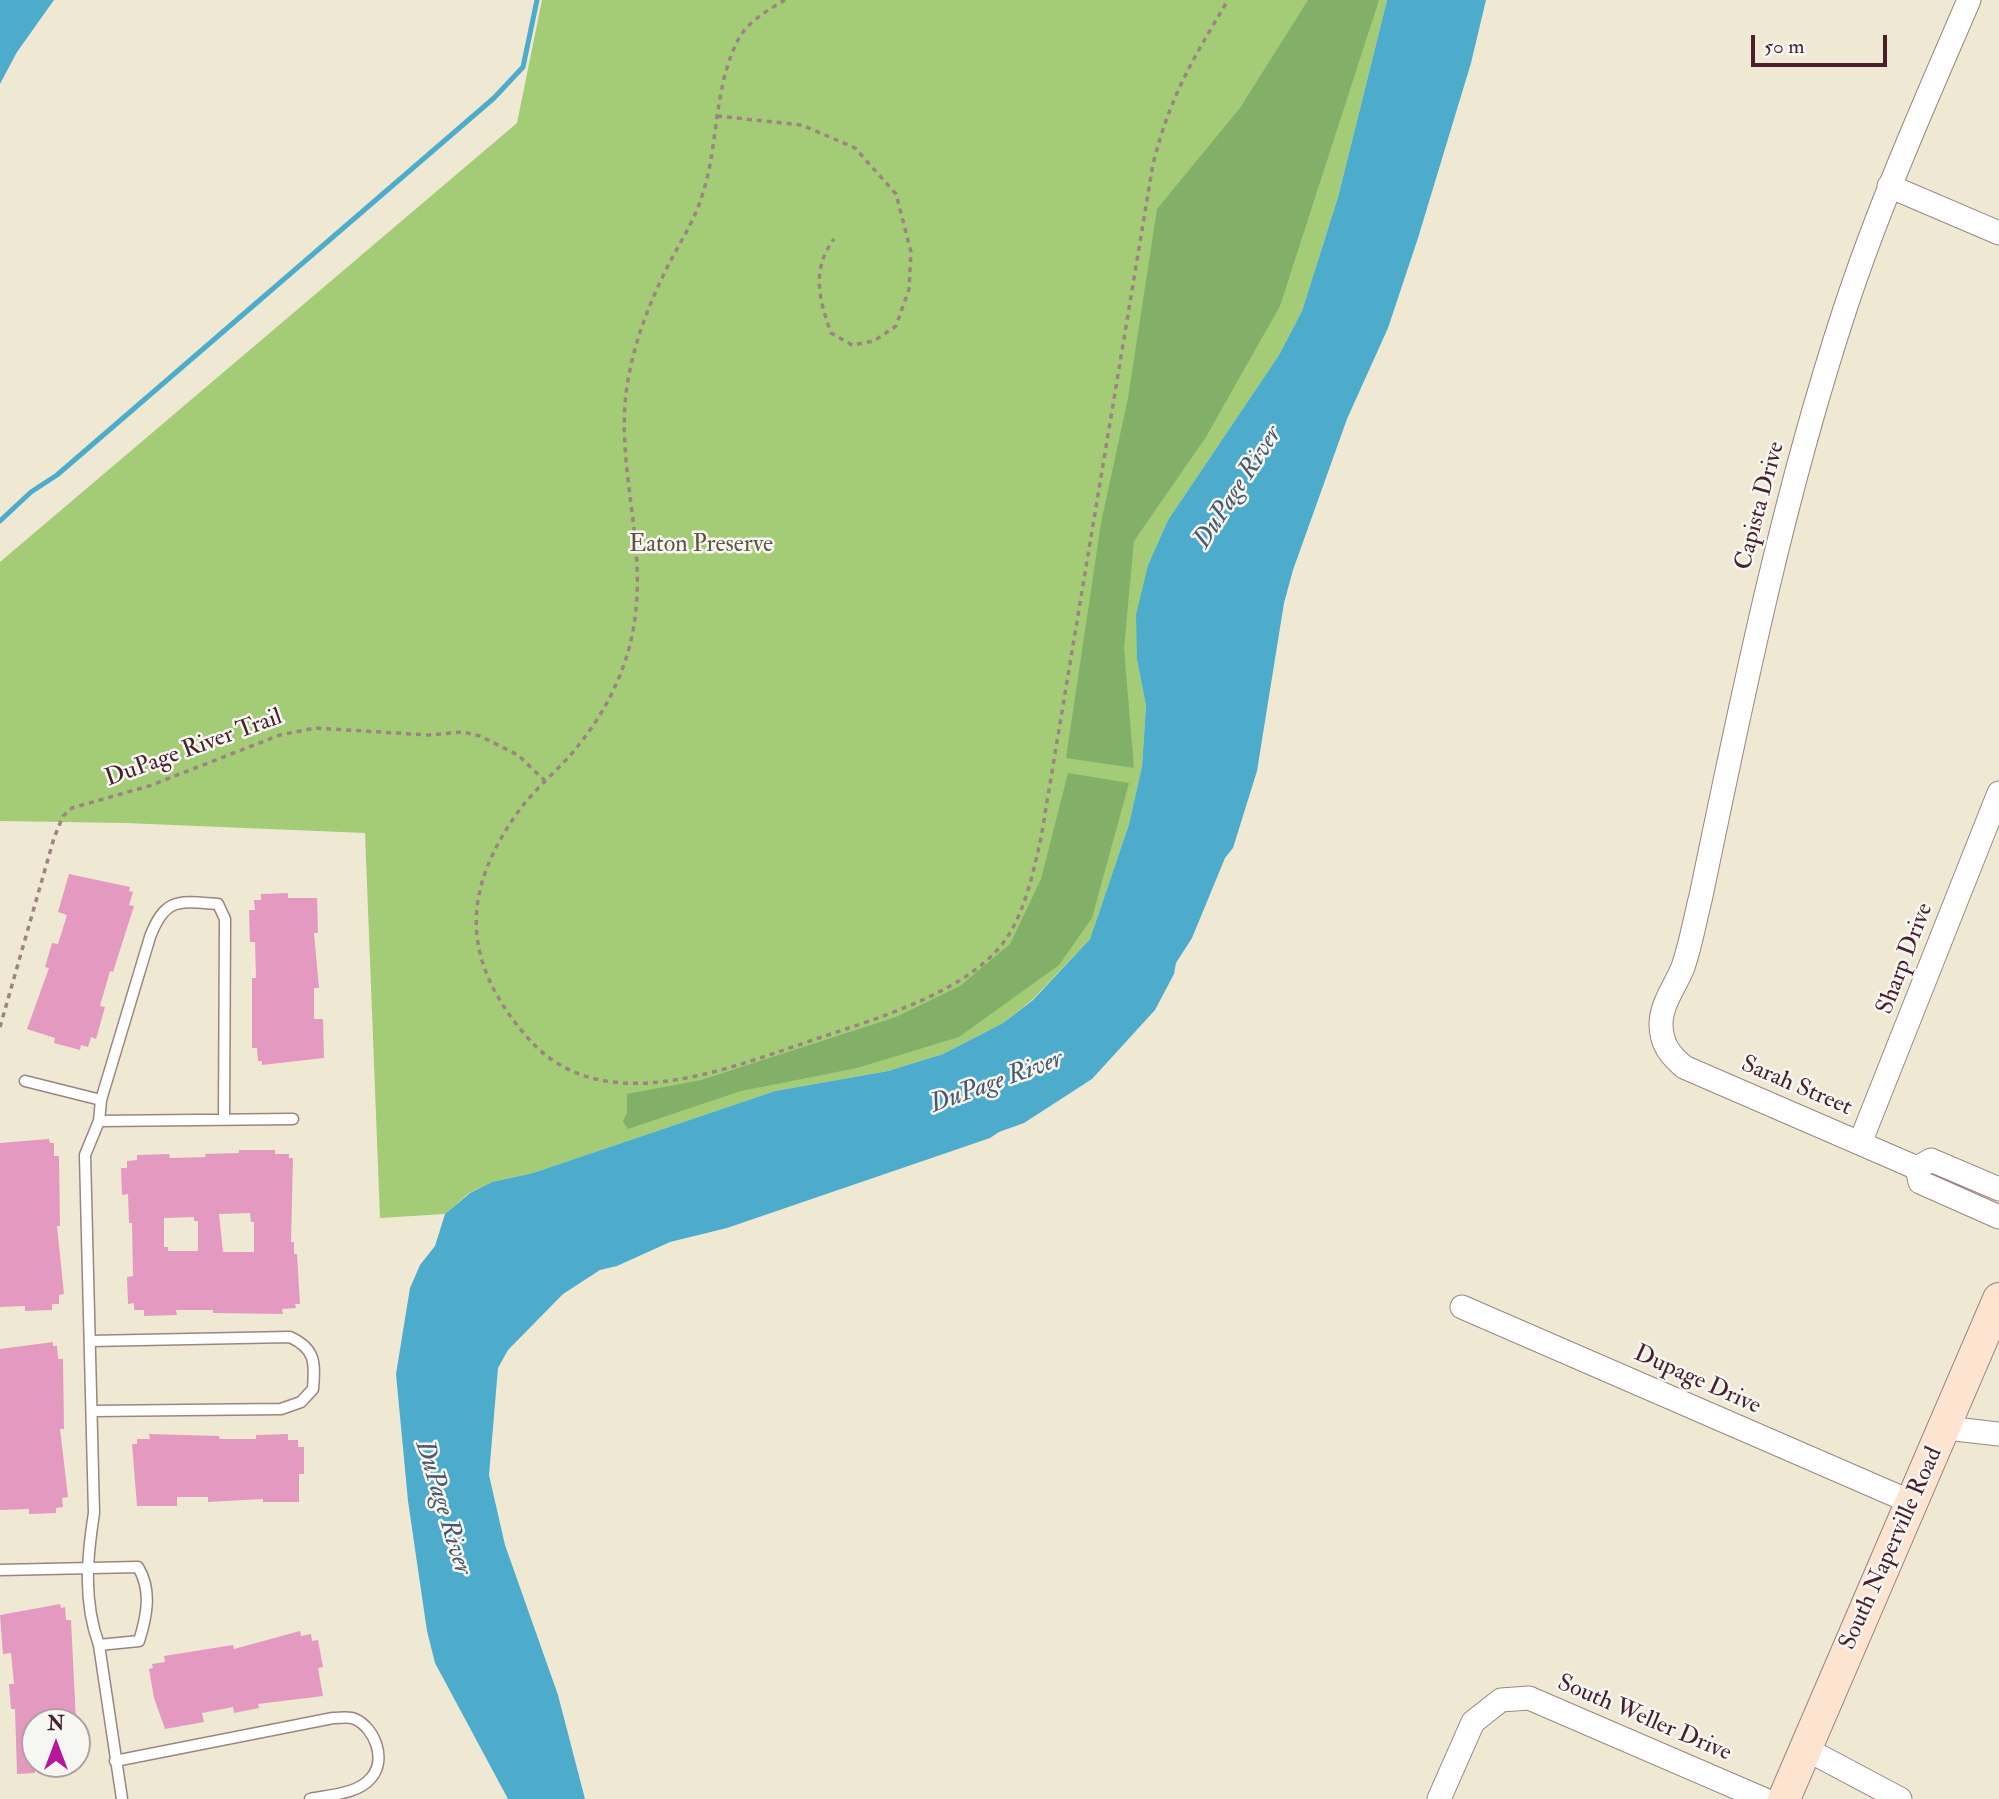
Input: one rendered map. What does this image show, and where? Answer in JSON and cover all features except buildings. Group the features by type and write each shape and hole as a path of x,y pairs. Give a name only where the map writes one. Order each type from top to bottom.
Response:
{"main road":[{"name":"South Naperville Road","path":"1784,1799 1910,1503 1946,1428 1999,1299"}],"street":[{"name":"Capista Drive","path":"1663,1042 1663,1010 1691,941 1783,520 1844,311 1889,186 1969,0"},
{"path":"1889,186 1999,233"},
{"name":"Sharp Drive","path":"1860,1143 1999,793"},
{"name":"Sarah Street","path":"1663,1042 1669,1054 1684,1067 1917,1168"},
{"name":"Sarah Street","path":"1917,1168 1931,1160 1999,1189"},
{"name":"Sarah Street","path":"1917,1168 1920,1182 1999,1217"},
{"name":"Dupage Drive","path":"1462,1307 1910,1503"},
{"path":"1946,1428 1997,1428"},
{"name":"South Weller Drive","path":"1439,1799 1473,1722 1501,1700 1529,1698 1763,1799"},
{"path":"1806,1749 1900,1799"}],"lane":[{"path":"122,1799 99,1645 92,1625 86,1567 94,1513 85,1155 99,1121 101,1100 157,916 169,904 187,901 218,904 225,919 224,1119"},
{"path":"25,1081 101,1100"},
{"path":"99,1121 293,1119"},
{"path":"90,1341 290,1337 305,1344 314,1363 313,1389 300,1402 281,1409 92,1411"},
{"path":"0,1570 138,1567 146,1579 147,1615 139,1641 99,1645"},
{"path":"115,1761 333,1718 352,1717 368,1727 376,1743 379,1763 371,1779 354,1790 310,1799"}],"path":[{"path":"785,0 766,11 741,34 725,70 704,193 690,228 651,302 635,349 625,398 623,443 637,606 629,654 610,699 578,746 519,809 490,856 476,905 478,957 500,1006 535,1047 578,1074 615,1084 680,1079 743,1063 896,1012 949,986 986,959 1010,934 1030,885 1041,838 1153,164 1165,117 1183,75 1228,0"},
{"path":"717,116 802,125 855,148 896,194 911,252 909,289 896,326 874,341 852,345 831,333 818,299 818,276 825,251 834,239"},
{"name":"DuPage River Trail","path":"0,1027 54,838 63,816 72,808 137,790 280,735 315,728 428,735 463,732 480,736 517,755 545,781"}],"green space":[{"name":"Eaton Preserve","path":"542,0 1387,0 1338,197 1302,311 1279,355 1168,520 1148,565 1137,660 1146,706 1142,766 1129,824 1090,939 1032,1000 1003,1023 943,1054 888,1071 775,1091 533,1173 492,1182 469,1193 445,1214 380,1218 365,833 125,823 0,821 0,562 517,123"},
{"path":"1308,0 1379,0 1280,306 1206,437 1134,541 1124,648 1134,768 1066,758 1101,523 1128,398 1157,209 1240,108"},
{"path":"1068,773 1129,783 1092,918 1059,965 959,1037 857,1068 741,1091 628,1129 623,1121 627,1113 627,1094 701,1080 896,1017 960,986 1010,944 1041,879"}],"water":[{"path":"0,0 54,0 17,52 0,84"},
{"name":"DuPage River","path":"1387,0 1486,0 1471,63 1388,328 1347,419 1293,570 1284,603 1257,771 1233,848 1225,858 1192,938 1176,963 1174,974 1155,1010 1092,1079 1024,1123 990,1138 727,1228 670,1242 617,1266 600,1270 563,1294 508,1350 498,1368 489,1475 505,1545 558,1695 585,1799 508,1799 435,1663 427,1631 408,1501 396,1374 410,1288 420,1265 435,1246 445,1214 470,1193 492,1182 533,1173 775,1091 888,1071 943,1054 1003,1023 1033,1000 1090,939 1129,824 1142,766 1146,706 1137,660 1136,615 1148,565 1168,520 1279,355 1302,311 1338,197"}],"waterway":[{"path":"0,521 31,492 57,475 494,98 523,67 537,0"}]}
